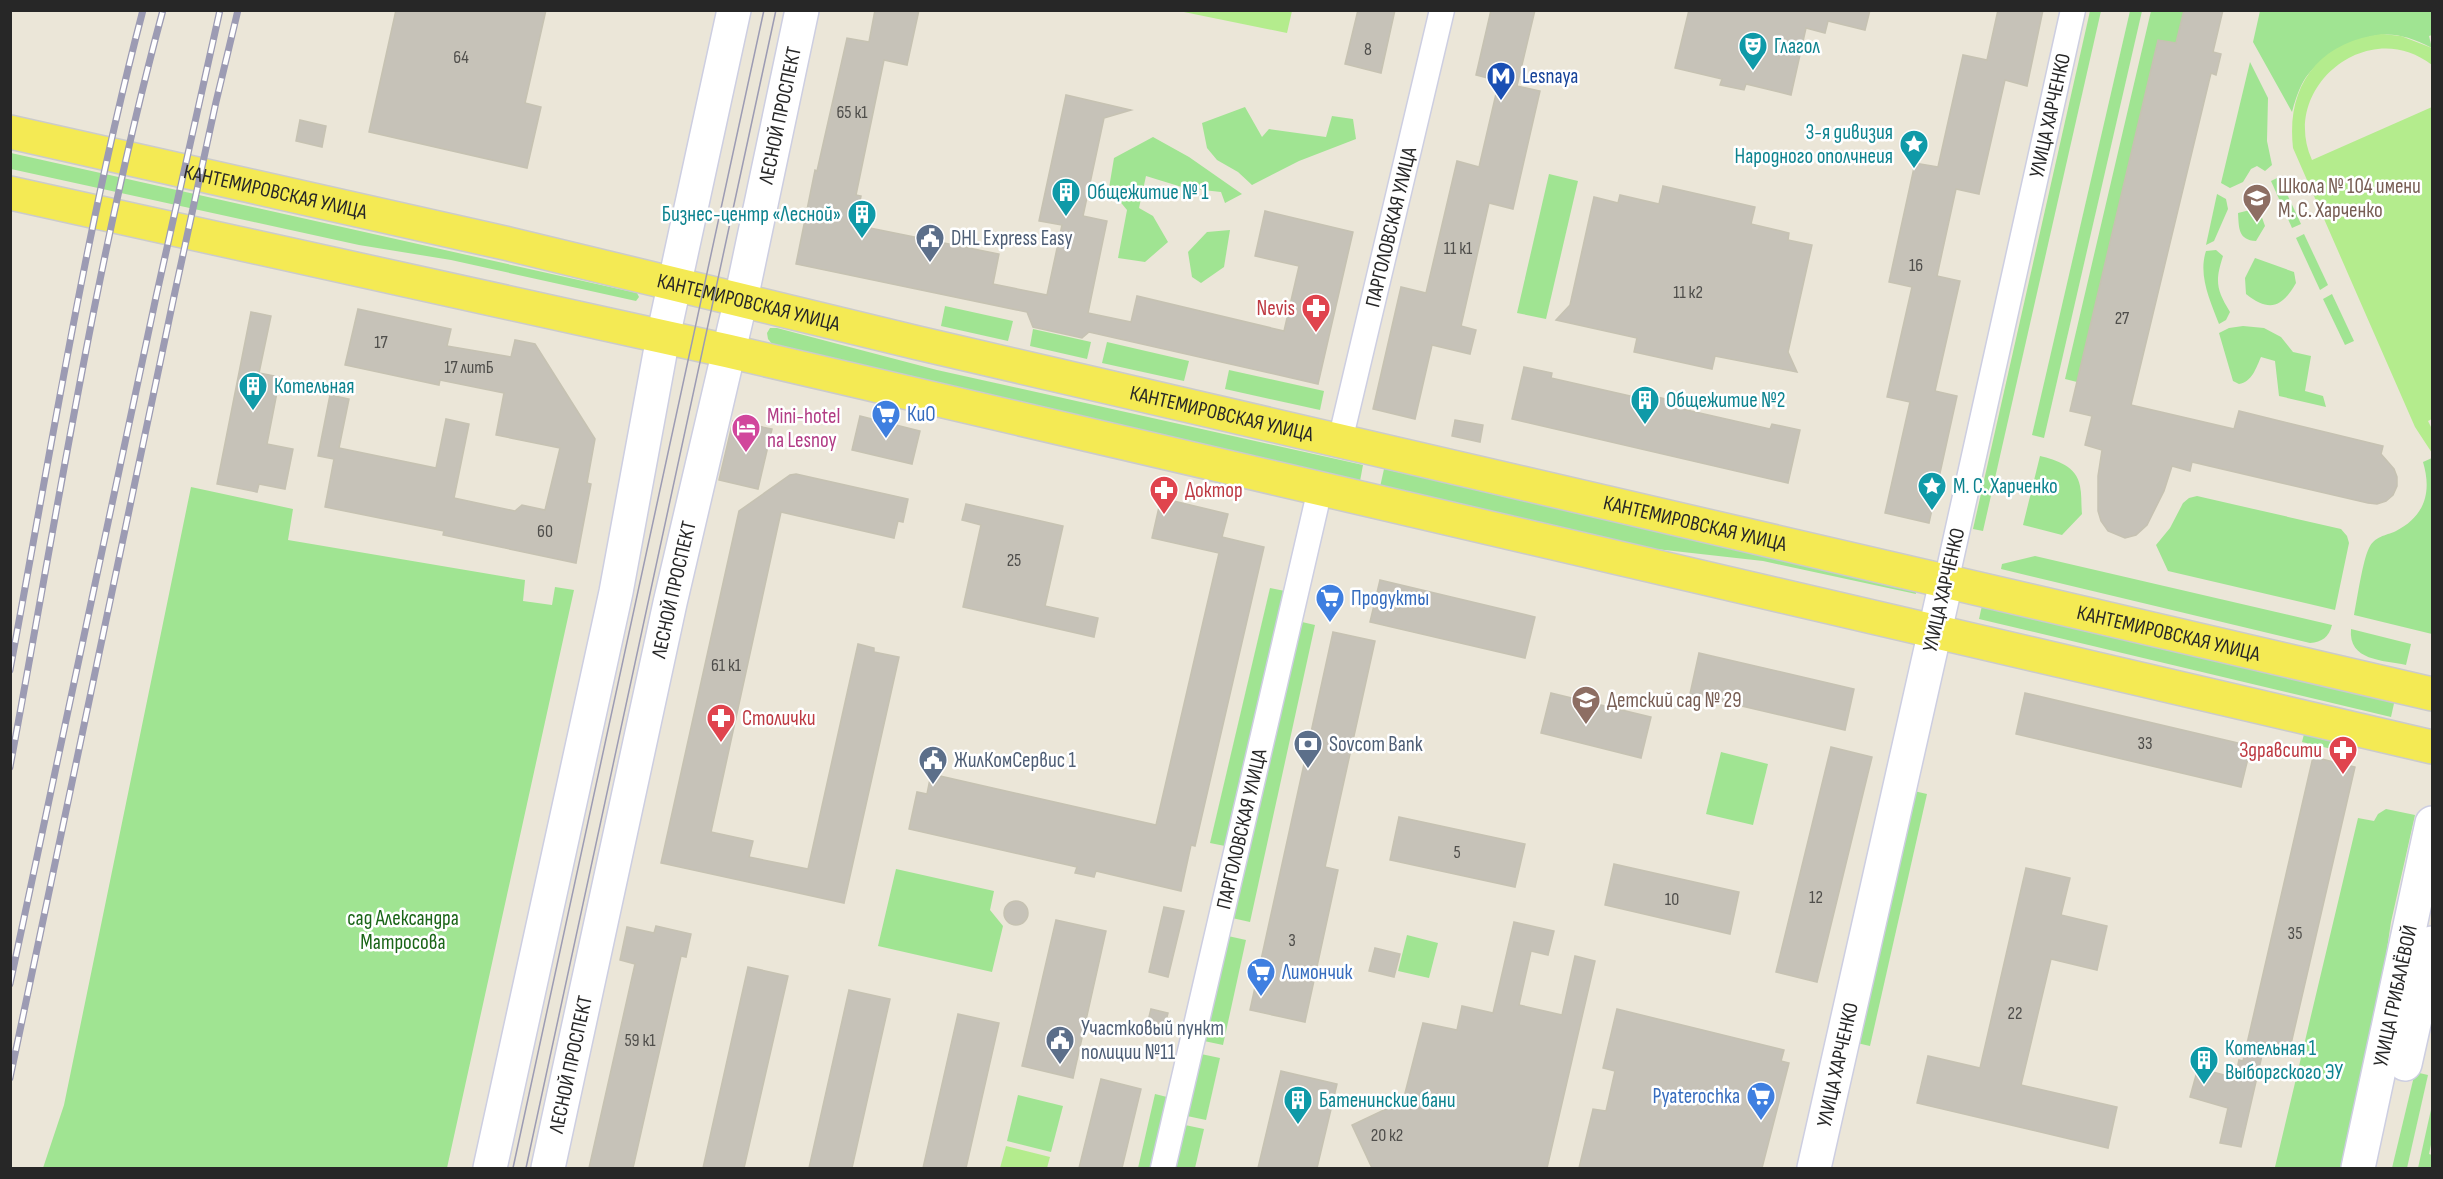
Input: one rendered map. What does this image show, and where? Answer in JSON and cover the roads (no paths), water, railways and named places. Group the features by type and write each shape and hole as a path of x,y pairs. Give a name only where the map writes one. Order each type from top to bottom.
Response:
{"main road":[{"path":"490,1168 616,592 663,337 734,10"},
{"name":"ЛЕСНОЙ ПРОСПЕКТ","path":"548,1168 670,603 741,299 802,10"},
{"name":"КАНТЕМИРОВСКАЯ УЛИЦА","path":"10,132 509,244 918,343 2433,694"},
{"path":"10,193 728,351 2433,747"},
{"name":"УЛИЦА ХАРЧЕНКО","path":"1814,1168 1946,582"},
{"name":"УЛИЦА ГРИБАЛЁВОЙ","path":"2358,1168 2433,823"},
{"name":"УЛИЦА ГРИБАЛЁВОЙ","path":"2381,1168 2433,943"}],"street":[{"name":"ПАРГОЛОВСКАЯ УЛИЦА","path":"1340,441 1442,10"},
{"name":"УЛИЦА ХАРЧЕНКО","path":"1946,582 2073,10"},
{"name":"ПАРГОЛОВСКАЯ УЛИЦА","path":"1163,1168 1320,489"}],"tram line":[{"path":"513,1168 764,10"},
{"path":"526,1168 776,10"}],"railway":[{"path":"10,670 87,256 143,10"},
{"path":"10,767 61,482 117,197 163,10"},
{"path":"10,984 156,297 220,10"},
{"path":"10,1078 173,301 238,10"}],"place":[{"name":"Глагол","path":"1753,72"},
{"name":"Lesnaya","path":"1501,102"},
{"name":"3-я дивизия Народного ополчнеия","path":"1914,170"},
{"name":"Общежитие № 1","path":"1066,218"},
{"name":"Школа № 104 имени М. С. Харченко","path":"2257,224"},
{"name":"Бизнес-центр «Лесной»","path":"862,240"},
{"name":"DHL Express Easy","path":"930,264"},
{"name":"Nevis","path":"1316,334"},
{"name":"Котельная","path":"253,412"},
{"name":"Общежитие №2","path":"1645,426"},
{"name":"КиО","path":"886,440"},
{"name":"Mini-hotel na Lesnoy","path":"746,454"},
{"name":"М. С. Харченко","path":"1932,512"},
{"name":"Доктор","path":"1164,516"},
{"name":"Продукты","path":"1330,624"},
{"name":"Детский сад № 29","path":"1586,726"},
{"name":"Столички","path":"721,744"},
{"name":"Sovcom Bank","path":"1308,770"},
{"name":"Здравсити","path":"2343,776"},
{"name":"ЖилКомСервис 1","path":"933,786"},
{"name":"Лимончик","path":"1261,998"},
{"name":"Участковый пункт полиции №11","path":"1060,1066"},
{"name":"Котельная 1 Выборгского ЭУ","path":"2204,1086"},
{"name":"Pyaterochka","path":"1761,1122"},
{"name":"Батенинские бани","path":"1298,1126"}],"park label":[{"name":"cад Александра Матросова","path":"403,930"}]}
